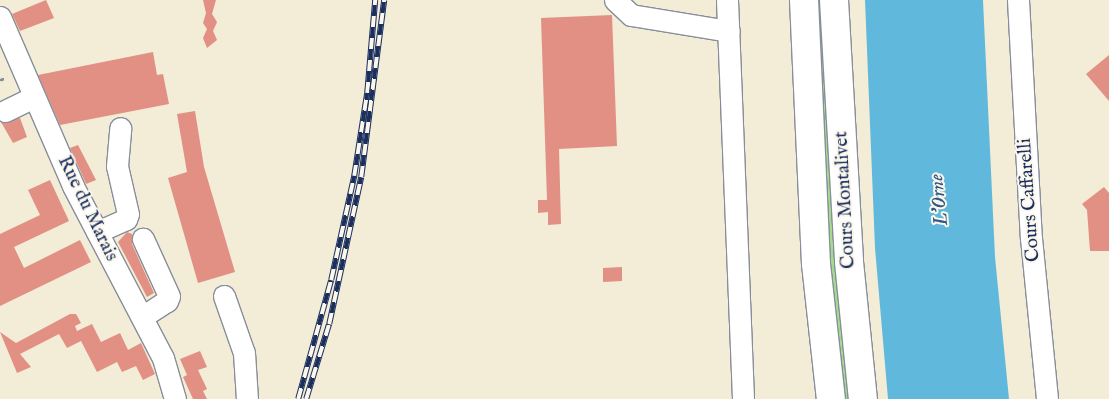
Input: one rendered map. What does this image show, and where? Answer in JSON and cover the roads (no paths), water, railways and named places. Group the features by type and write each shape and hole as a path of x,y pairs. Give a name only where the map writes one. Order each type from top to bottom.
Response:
{"main road":[{"name":"Cours Montalivet","path":"804,0 816,264 831,399"},
{"name":"Cours Montalivet","path":"834,0 849,262 863,399"}],"street":[{"path":"615,0 631,16 729,31"},
{"path":"728,0 743,399"},
{"name":"Cours Caffarelli","path":"1018,0 1031,238 1047,399"},
{"name":"Rue du Marais","path":"0,17 34,98 97,232 164,358 175,399"},
{"path":"5,111 34,98"},
{"path":"97,232 126,219 128,214 117,166 120,128"},
{"path":"142,317 167,301 169,296 143,239"},
{"path":"224,296 244,353 247,399"}],"water":[{"name":"L'Orne","path":"865,0 983,0 995,257 1009,399 888,399 875,248"}],"railway":[{"path":"298,399 331,280 354,176 367,93 375,0"},
{"path":"306,399 329,324 361,177 384,0"}]}
